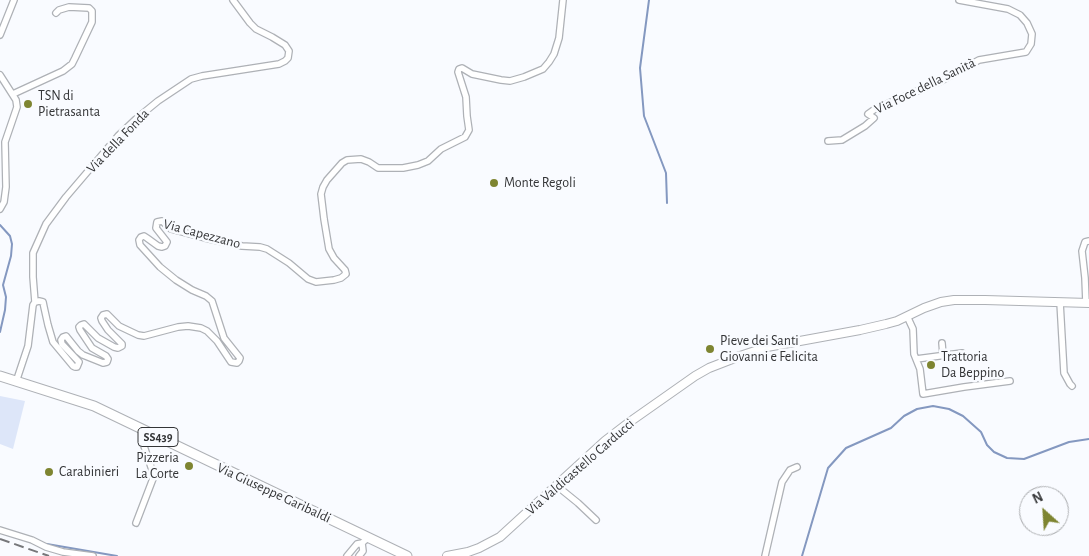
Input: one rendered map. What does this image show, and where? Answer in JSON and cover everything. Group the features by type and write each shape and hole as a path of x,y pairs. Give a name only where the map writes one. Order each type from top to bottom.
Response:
{"main road":[{"name":"Via Giuseppe Garibaldi","path":"0,376 94,406 365,540 407,556"}],"street":[{"path":"0,35 14,0"},
{"name":"Via della Fonda","path":"35,302 33,253 46,224 66,197 118,136 158,101 191,80 202,76 279,64 288,58 288,51 285,45 256,29 234,0"},
{"name":"Via Capezzano","path":"35,302 43,302 53,342 75,367 78,367 80,362 62,344 61,340 63,337 66,336 83,355 103,363 107,362 108,359 92,348 80,330 81,325 84,324 98,338 114,347 122,346 102,321 103,315 107,314 119,326 144,336 178,327 201,328 217,341 231,362 237,363 240,361 240,358 224,338 212,301 176,280 160,267 140,245 139,240 141,237 144,236 158,246 165,246 167,242 156,228 157,222 162,221 171,229 242,246 267,249 289,263 308,279 316,282 341,278 346,274 345,270 329,249 324,219 321,194 327,180 347,160 369,162 378,168 403,168 428,161 441,149 465,137 469,130 466,92 458,70 462,68 472,74 510,81 543,69 554,54 559,38 563,0"},
{"name":"Via Foce della Sanità","path":"828,141 842,140 874,118 868,114 940,81 979,60 1026,52 1031,44 1032,34 1027,23 1020,15 1008,9 959,0"},
{"path":"13,94 63,71 72,64 92,22 91,9 70,7 59,10 56,13"},
{"path":"0,75 13,94 17,107 5,142 6,188 4,202 0,209"},
{"path":"1088,303 1082,251 1085,242 1089,241"},
{"name":"Via Valdicastello Carducci","path":"447,556 479,548 500,536 631,421 709,368 767,347 886,324 941,302 954,300 1088,303"},
{"path":"16,382 28,346 33,305 35,302"},
{"path":"1060,302 1064,373 1072,386"},
{"path":"907,316 913,329 914,354 920,369 922,394 1010,381"},
{"path":"942,343 943,355"},
{"path":"916,359 962,353"},
{"path":"136,522 154,476 142,440 142,429"},
{"path":"765,556 782,482 790,470 797,467"},
{"path":"557,486 596,520"},
{"path":"0,530 63,552 93,556"},
{"path":"347,556 357,544 365,540"},
{"path":"359,556 363,551 365,540"}],"shaded area":[{"path":"0,396 25,401 13,449 0,444"}],"waterway":[{"path":"649,0 640,68 644,116 666,173 667,203"},
{"path":"0,225 10,236 12,244 11,256 3,285 6,297 0,332"},
{"path":"802,556 828,468 846,448 891,428 904,416 917,409 933,406 949,409 963,416 981,432 987,445 994,452 1007,458 1024,459 1069,442 1089,439"},
{"path":"47,544 117,556"}],"railway":[{"path":"0,539 49,556"}],"place":[{"name":"TSN di Pietrasanta","path":"28,104"},
{"name":"Monte Regoli","path":"494,183"},
{"name":"Pieve dei Santi Giovanni e Felicita","path":"710,349"},
{"name":"Trattoria Da Beppino","path":"931,365"},
{"name":"Pizzeria La Corte","path":"189,466"},
{"name":"Carabinieri","path":"49,472"}]}
